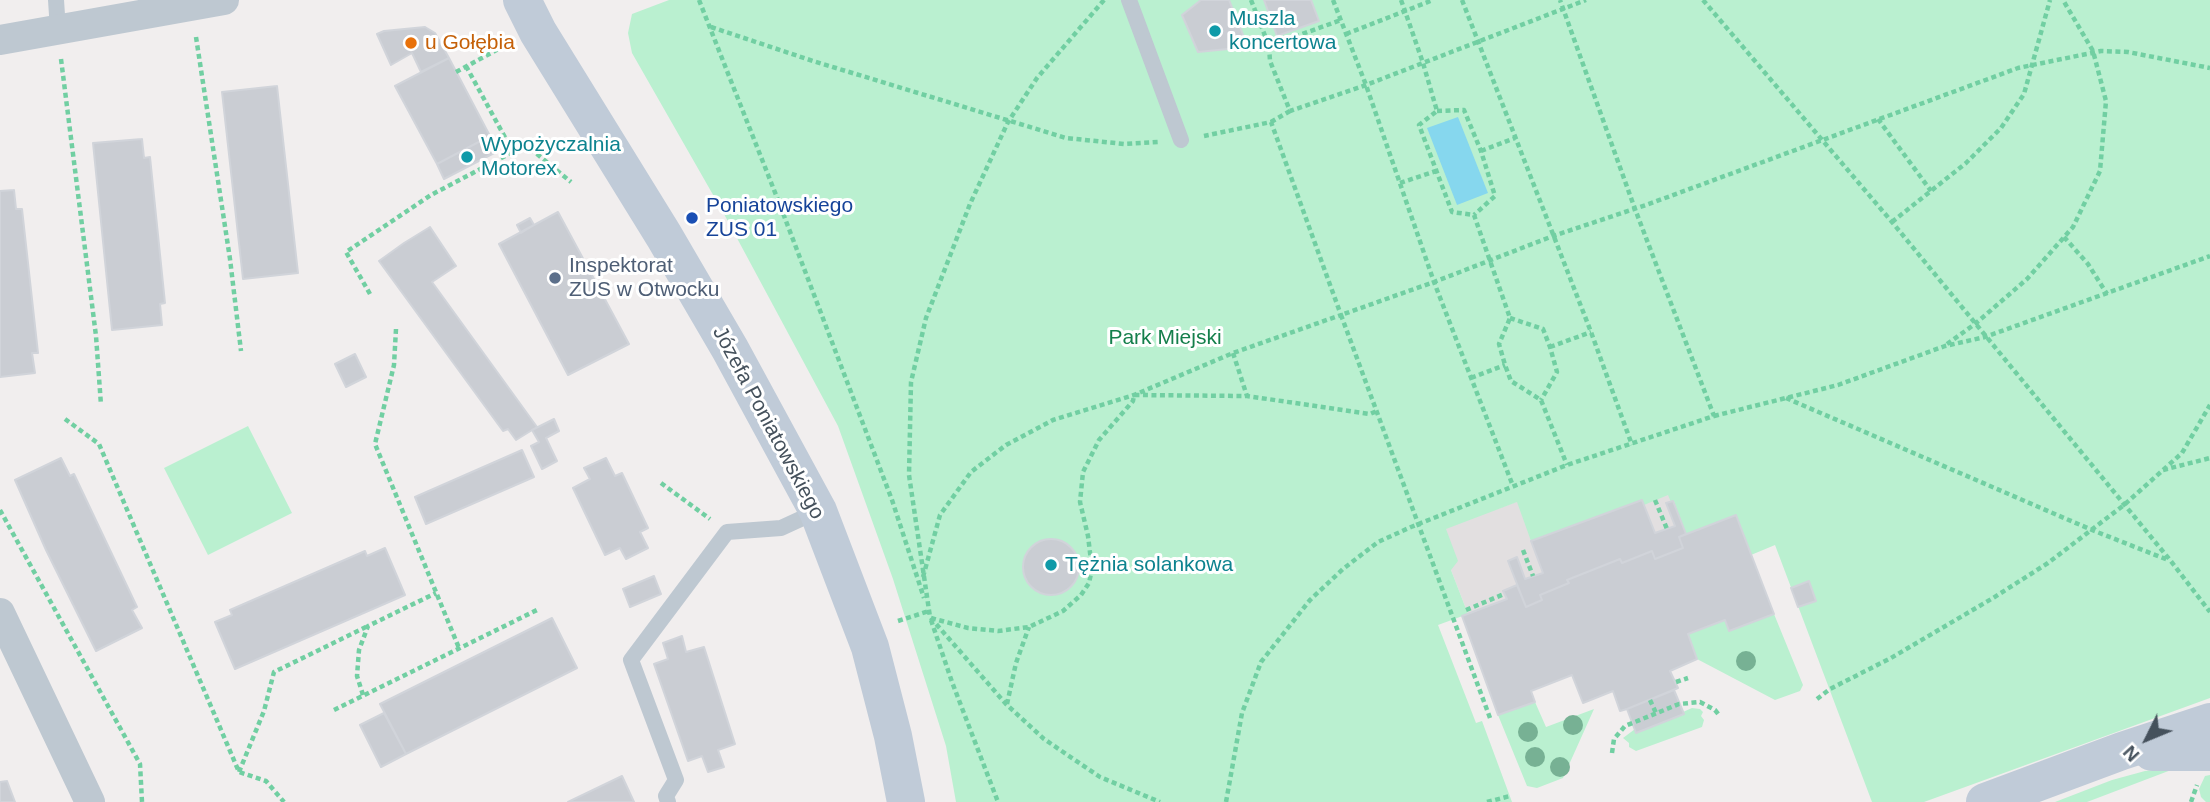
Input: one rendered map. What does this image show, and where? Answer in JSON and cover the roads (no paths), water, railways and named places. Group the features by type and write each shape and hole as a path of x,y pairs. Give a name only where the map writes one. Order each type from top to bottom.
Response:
{"street":[{"path":"0,40 223,0"},
{"name":"Józefa Poniatowskiego","path":"522,0 538,32 730,349 818,511 870,647 893,736 906,802"},
{"path":"0,613 90,802"},
{"path":"1985,802 2122,751 2210,722"},
{"path":"2122,751 2210,752"}],"lane":[{"path":"56,0 58,30"},
{"path":"1129,0 1181,140"},
{"path":"668,802 666,796 676,780 631,660 727,532 781,528 818,511"}],"water":[{"path":"1458,117 1488,193 1457,205 1427,128"}],"place":[{"name":"Muszla koncertowa","path":"1215,31"},
{"name":"u Gołębia","path":"411,43"},
{"name":"Wypożyczalnia Motorex","path":"467,157"},
{"name":"Poniatowskiego ZUS 01","path":"692,218"},
{"name":"Inspektorat ZUS w Otwocku","path":"555,278"},
{"name":"Tężnia solankowa","path":"1051,565"}],"park label":[{"name":"Park Miejski","path":"1165,338"}]}
